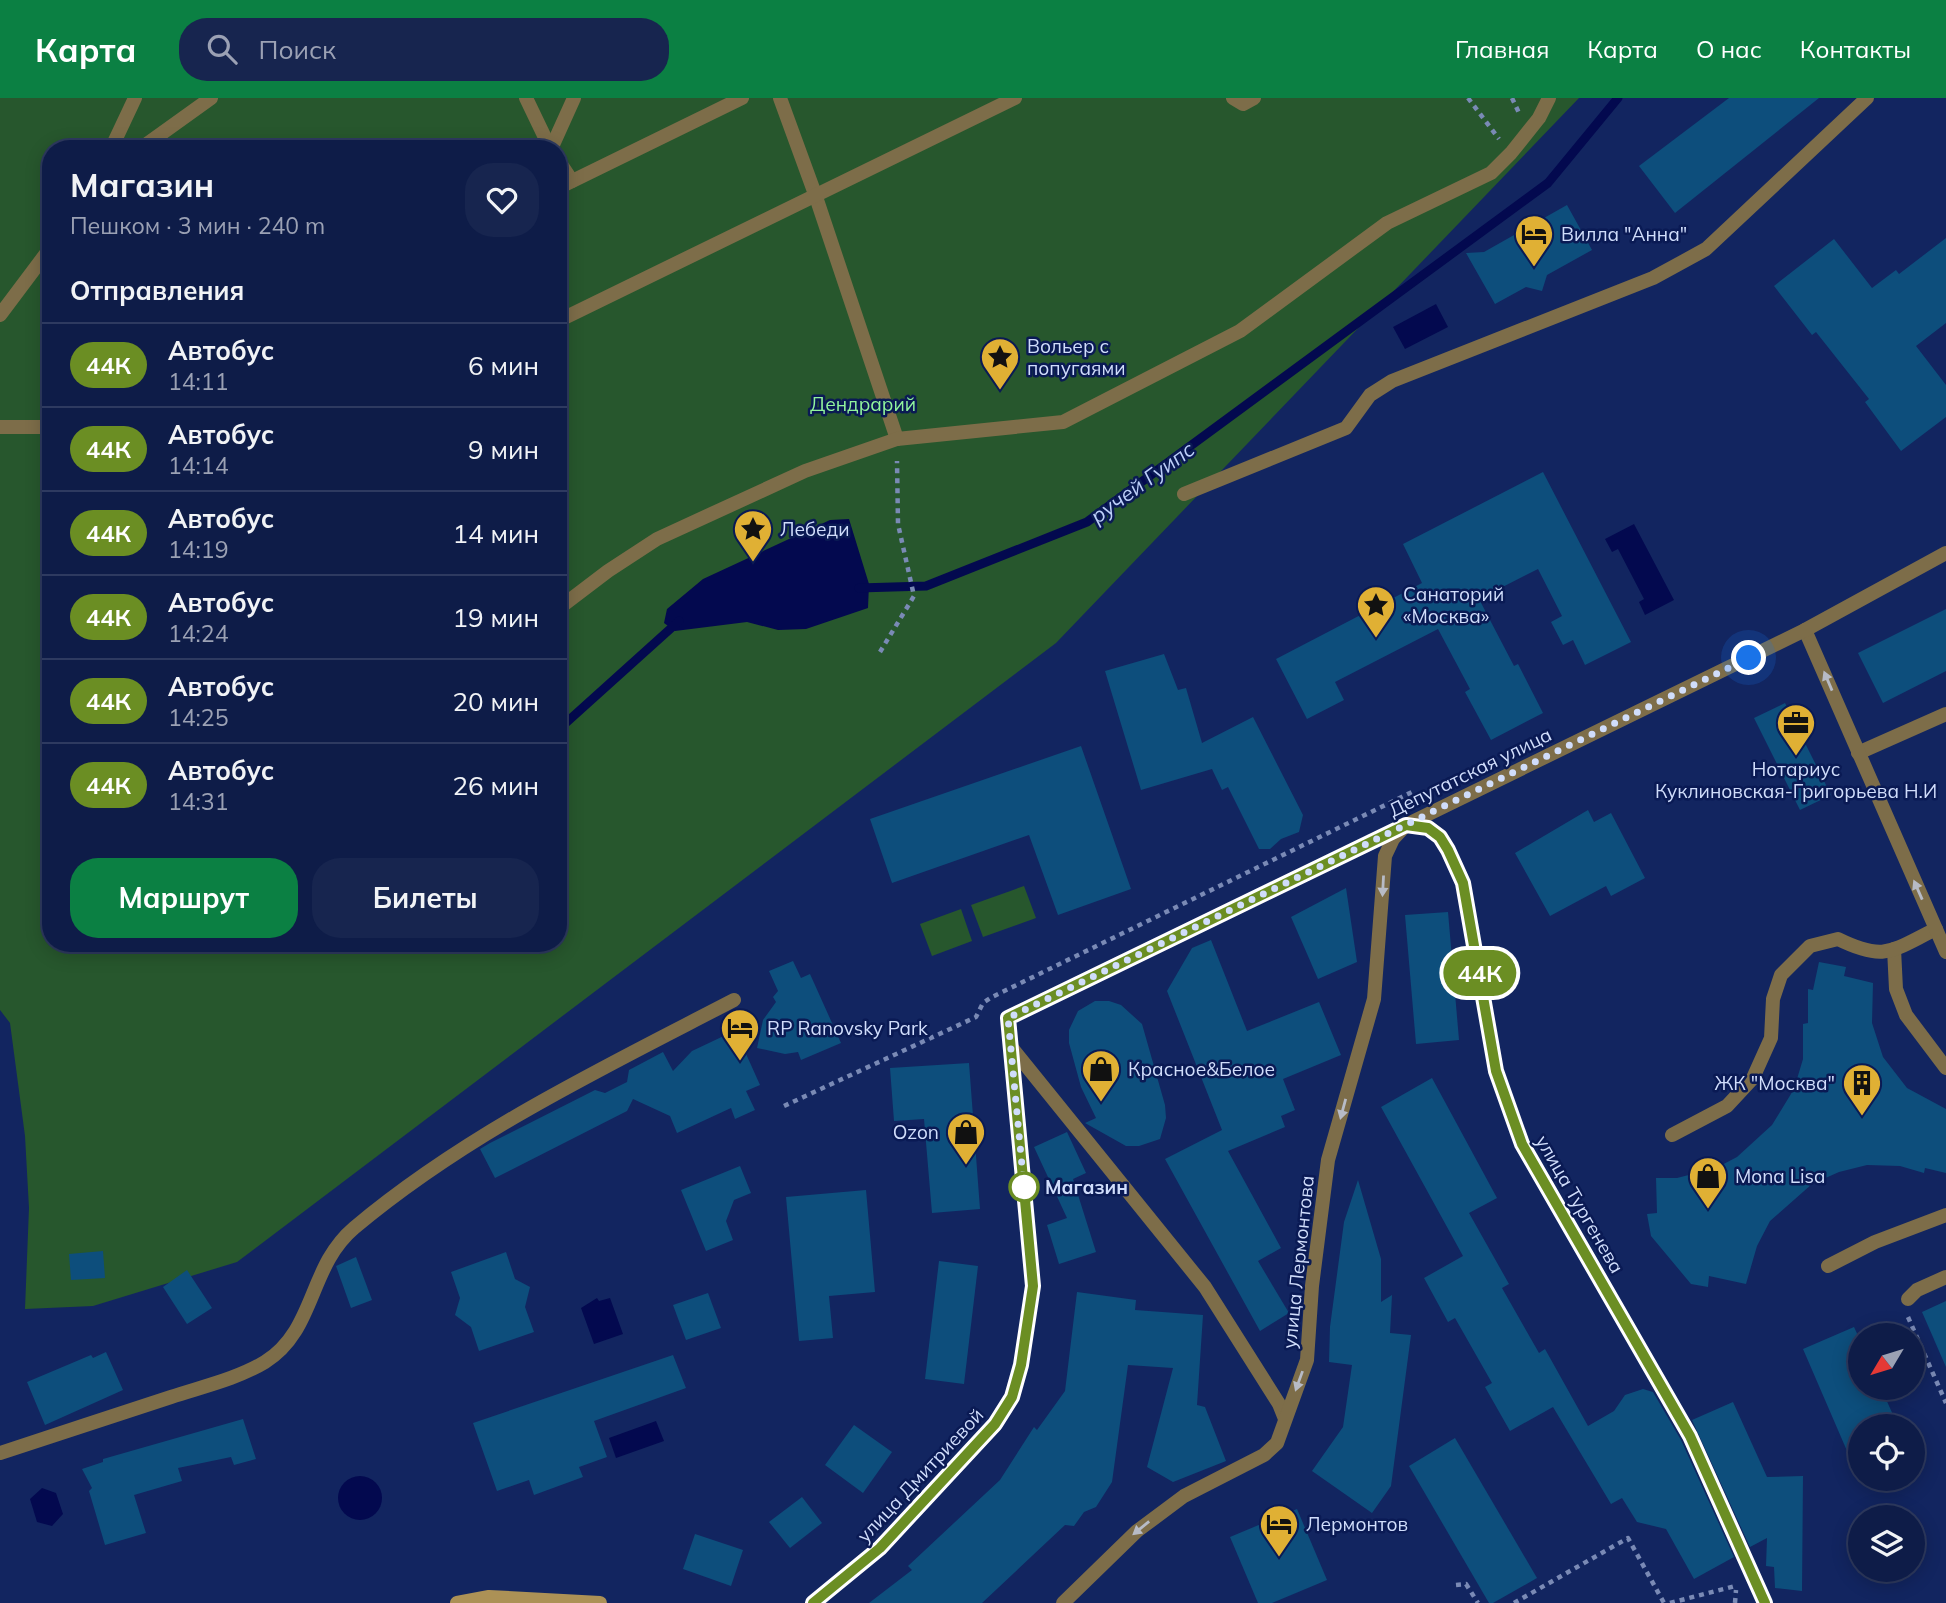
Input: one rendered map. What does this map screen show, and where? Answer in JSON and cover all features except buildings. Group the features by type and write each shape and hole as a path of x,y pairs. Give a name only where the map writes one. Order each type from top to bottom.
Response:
{"street":[{"path":"115,140 135,98"},
{"path":"153,140 211,98"},
{"path":"526,98 547,140"},
{"path":"555,140 574,98"},
{"path":"567,184 742,98"},
{"path":"780,98 897,439"},
{"path":"567,317 1014,98"},
{"path":"1233,98 1243,104 1254,98"},
{"path":"567,602 607,571 657,539 805,471 897,439 1063,422 1240,331 1387,223 1491,173 1539,118 1549,98"},
{"path":"1184,494 1346,428 1370,395 1392,381 1653,278 1706,248 1867,98"},
{"path":"0,315 42,259"},
{"path":"0,427 42,426"},
{"name":"Депутатская улица","path":"1008,1018 1805,630 1946,553"},
{"path":"1805,630 1946,952"},
{"path":"1858,753 1946,714"},
{"name":"улица Лермонтова","path":"1063,1603 1137,1531 1184,1496 1278,1443 1307,1360 1312,1286 1328,1160 1374,999 1385,856 1393,839 1406,825"},
{"name":"улица Тургенева","path":"1406,825 1428,828 1440,837 1463,883 1496,1071 1522,1144 1690,1436 1765,1603"},
{"path":"1672,1135 1727,1106 1753,1078 1771,1038 1773,999 1781,975 1810,946 1838,939 1862,951 1876,953 1895,949 1936,929"},
{"path":"1895,949 1896,989 1906,1014 1946,1068"},
{"path":"0,1453 227,1378 265,1362 296,1334 328,1256 352,1229 470,1144 560,1091 734,1000"},
{"name":"улица Дмитриевой","path":"813,1603 880,1548 995,1424 1012,1397 1021,1365 1033,1286 1008,1018"},
{"path":"1011,1047 1205,1287 1279,1404 1285,1419"},
{"path":"1828,1266 1875,1242 1946,1214"},
{"path":"1908,1299 1917,1290 1946,1277"},
{"path":"457,1603 489,1597 600,1603"}],"path":[{"path":"1468,98 1511,153"},
{"path":"880,652 914,596 898,524 897,439"},
{"path":"784,1106 976,1017 983,1003 992,997 1412,792"},
{"path":"1908,1299 1906,1312 1946,1403"},
{"path":"1514,1603 1628,1538 1664,1603"},
{"path":"1456,1585 1466,1584 1478,1603"},
{"path":"1670,1603 1736,1586"}],"green space":[{"name":"Дендрарий","path":"0,98 1579,98 1056,643 237,1262 93,1306 25,1309 29,1208 25,1136 10,1023 0,1010"},
{"path":"1024,886 1036,918 983,937 971,905"},
{"path":"961,909 972,941 932,956 920,924"}],"shaded area":[{"path":"1436,304 1448,327 1405,349 1393,327"},
{"path":"849,519 869,584 868,608 806,629 778,630 747,622 675,631 664,623 667,609 703,579 830,520"},
{"path":"1634,524 1674,600 1645,615 1639,602 1644,599 1618,549 1612,552 1605,539"},
{"path":"597,1298 599,1301 610,1298 623,1334 594,1344 581,1308"},
{"path":"656,1421 664,1441 616,1458 609,1438"},
{"path":"360,1476 375,1483 382,1498 375,1513 360,1520 345,1513 338,1498 345,1483"},
{"path":"42,1488 56,1493 63,1514 52,1526 37,1522 30,1499"}],"waterway":[{"name":"ручей Гуипс","path":"859,588 926,586 1087,522 1548,183 1618,98"},
{"name":"ручей Гуипс","path":"567,722 679,621"}],"bus line":[{"name":"44К","path":"813,1603 880,1548 995,1424 1012,1397 1021,1365 1033,1286 1008,1018 1406,825 1418,825 1428,828 1440,837 1463,883 1496,1071 1522,1144 1690,1436 1765,1603"}],"place":[{"name":"Вилла \"Анна\"","path":"1534,268"},
{"name":"Вольер с попугаями","path":"1000,391"},
{"name":"Лебеди","path":"753,563"},
{"name":"Санаторий «Москва»","path":"1376,639"},
{"name":"Нотариус Куклиновская-Григорьева Н.И","path":"1796,757"},
{"name":"RP Ranovsky Park","path":"740,1062"},
{"name":"Красное&Белое","path":"1101,1103"},
{"name":"ЖК \"Москва\"","path":"1862,1117"},
{"name":"Ozon","path":"966,1166"},
{"name":"Магазин","path":"1024,1187"},
{"name":"Mona Lisa","path":"1708,1210"},
{"name":"Лермонтов","path":"1279,1558"}],"route":[{"path":"1024,1187 1008,1018 1749,658"}]}
